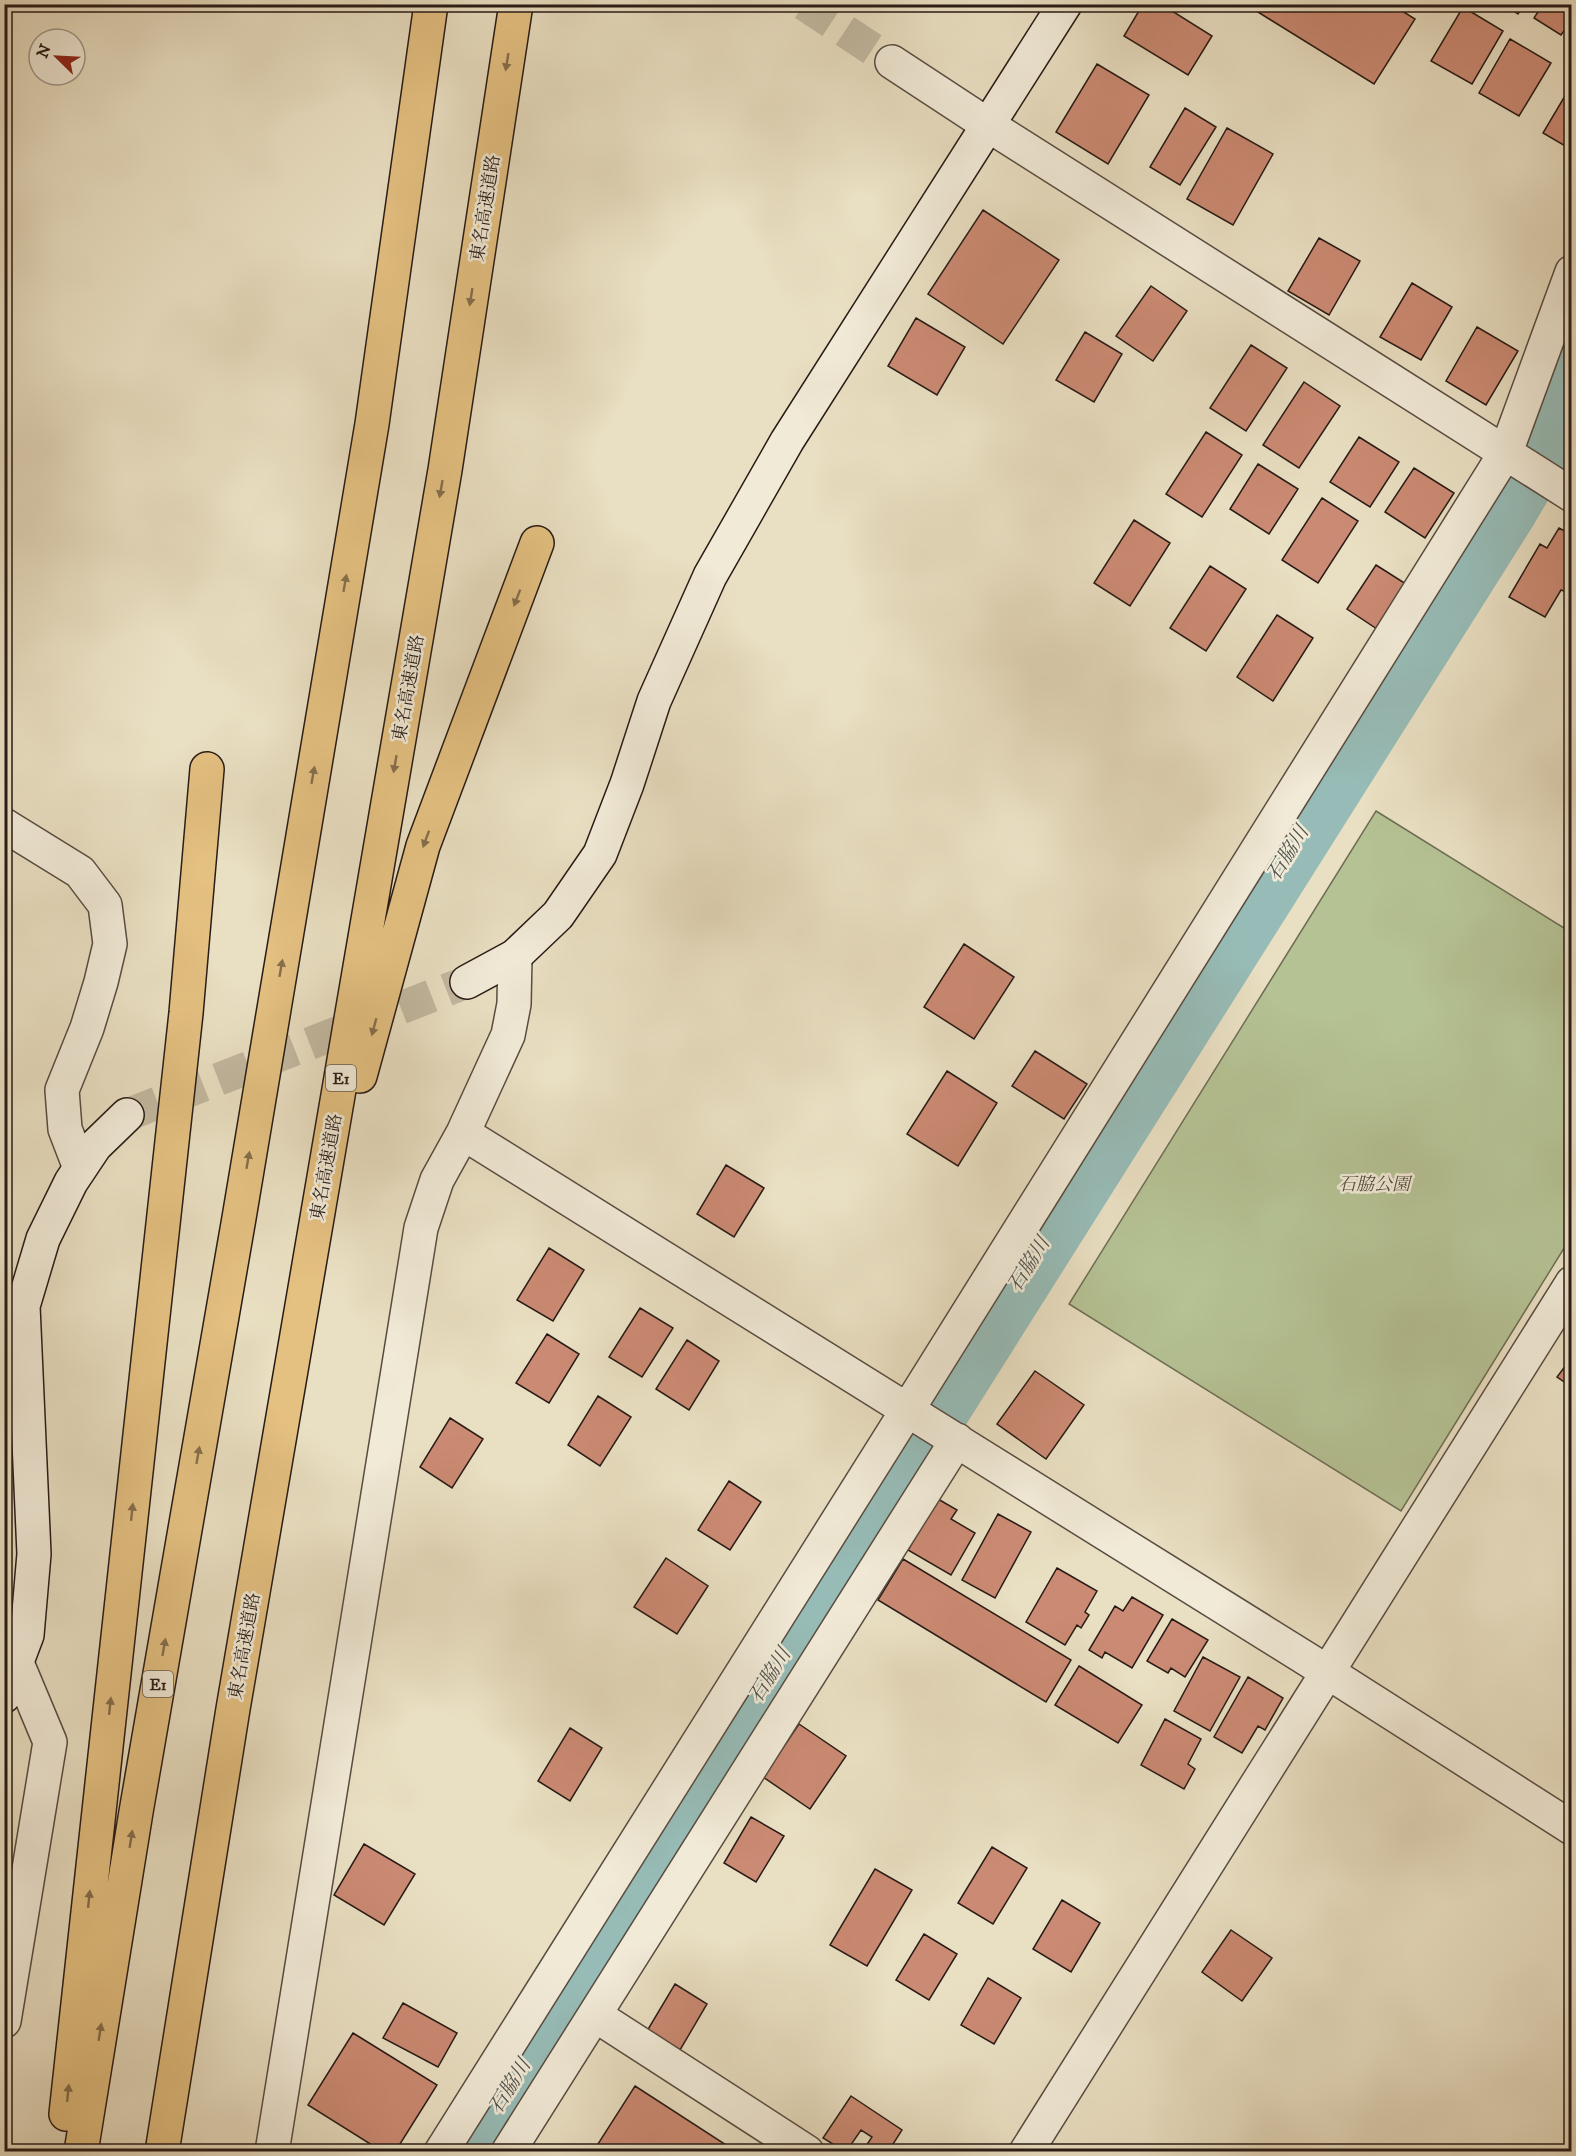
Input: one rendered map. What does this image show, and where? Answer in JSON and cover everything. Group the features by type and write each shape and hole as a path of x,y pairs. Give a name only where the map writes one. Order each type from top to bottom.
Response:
{"highway":[{"name":"E1","path":"81,2151 138,1800 237,1229 372,424 431,4"},
{"name":"東名高速道路","path":"162,2151 231,1721 445,470 516,4"},
{"path":"309,1263 423,846 537,543"},
{"path":"62,2151 185,1024 207,769"}],"street":[{"path":"467,982 515,956 558,915 600,854 627,783 654,701 710,576 787,441 1065,4"},
{"path":"892,62 1559,487"},
{"path":"441,2151 1512,456 1572,272"},
{"path":"4,825 80,872 105,904 110,944 102,982 87,1028 62,1090 65,1129 80,1168"},
{"path":"272,2151 421,1228 437,1180 463,1133 508,1035 514,1004 515,956"},
{"path":"4,1695 27,1635 34,1554 23,1306 43,1239 71,1182 95,1146 127,1115"},
{"path":"463,1133 908,1409 1572,1828"},
{"path":"1026,2151 1572,1283"},
{"path":"508,2151 957,1440"},
{"path":"4,2021 50,1742 17,1663"},
{"path":"595,2015 807,2151"}],"green space":[{"name":"石脇公園","path":"1376,811 1572,933 1571,1237 1401,1511 1069,1304"}],"building":[{"path":"4,4 13,4 4,55"},
{"path":"1143,4 1161,4 1212,36 1188,75 1124,36"},
{"path":"1245,4 1391,4 1415,19 1374,84"},
{"path":"1503,4 1524,4 1518,14"},
{"path":"1543,4 1572,4 1572,20 1561,35 1534,18"},
{"path":"1463,7 1503,31 1472,84 1431,61"},
{"path":"1510,39 1551,63 1519,116 1479,93"},
{"path":"1097,64 1149,95 1108,164 1056,132"},
{"path":"1572,84 1572,150 1543,133"},
{"path":"1185,108 1216,127 1180,185 1150,167"},
{"path":"1227,128 1273,154 1233,225 1187,199"},
{"path":"983,210 1059,260 1003,344 928,294"},
{"path":"1319,238 1360,261 1329,315 1288,291"},
{"path":"1412,283 1452,307 1421,360 1380,337"},
{"path":"1151,286 1187,311 1153,361 1116,336"},
{"path":"916,318 965,347 937,395 888,366"},
{"path":"1477,327 1518,351 1486,405 1446,381"},
{"path":"1085,332 1122,354 1094,402 1056,380"},
{"path":"1251,345 1287,368 1246,431 1210,408"},
{"path":"1304,382 1340,406 1299,468 1263,445"},
{"path":"1206,432 1242,455 1202,517 1166,494"},
{"path":"1359,437 1399,462 1370,507 1330,482"},
{"path":"1258,464 1298,489 1269,534 1230,509"},
{"path":"1414,468 1454,493 1425,538 1385,512"},
{"path":"1322,498 1358,521 1318,583 1282,560"},
{"path":"1134,520 1170,543 1130,606 1094,583"},
{"path":"1559,528 1572,535 1572,594 1561,590 1545,617 1509,597 1540,544 1547,548"},
{"path":"1376,565 1406,584 1377,629 1347,609"},
{"path":"1210,566 1246,589 1206,651 1170,628"},
{"path":"1277,615 1313,638 1273,701 1237,677"},
{"path":"964,944 1014,977 974,1039 924,1007"},
{"path":"1035,1051 1087,1084 1064,1119 1012,1086"},
{"path":"947,1071 997,1103 958,1166 907,1134"},
{"path":"726,1165 764,1188 734,1237 697,1214"},
{"path":"549,1248 584,1270 553,1321 517,1300"},
{"path":"640,1308 673,1328 642,1377 609,1357"},
{"path":"547,1334 579,1354 549,1403 516,1383"},
{"path":"687,1340 719,1361 689,1410 656,1389"},
{"path":"1572,1357 1572,1387 1557,1377"},
{"path":"1035,1371 1084,1405 1046,1459 997,1424"},
{"path":"598,1396 631,1417 600,1466 568,1445"},
{"path":"450,1418 483,1439 452,1488 420,1467"},
{"path":"729,1481 761,1502 730,1550 698,1530"},
{"path":"938,1499 957,1510 951,1519 975,1533 951,1575 908,1550"},
{"path":"998,1514 1031,1532 995,1598 962,1580"},
{"path":"666,1558 708,1586 677,1634 634,1607"},
{"path":"903,1559 1071,1660 1046,1702 878,1600"},
{"path":"1057,1568 1097,1591 1085,1612 1089,1615 1081,1628 1077,1625 1065,1645 1026,1622"},
{"path":"1132,1597 1163,1615 1132,1668 1105,1652 1102,1658 1089,1650 1115,1606 1123,1611"},
{"path":"1172,1619 1208,1640 1185,1677 1171,1668 1168,1673 1147,1661"},
{"path":"1203,1657 1240,1677 1210,1731 1174,1711"},
{"path":"1079,1666 1142,1705 1118,1743 1055,1705"},
{"path":"1248,1677 1283,1698 1265,1730 1258,1726 1242,1753 1214,1737"},
{"path":"1165,1719 1201,1739 1188,1764 1195,1769 1184,1789 1141,1765"},
{"path":"799,1724 846,1756 810,1809 763,1777"},
{"path":"570,1728 602,1748 570,1801 538,1781"},
{"path":"751,1817 784,1836 756,1882 724,1863"},
{"path":"364,1844 415,1874 384,1925 334,1895"},
{"path":"992,1847 1027,1868 993,1924 958,1903"},
{"path":"875,1869 912,1890 867,1966 830,1945"},
{"path":"1062,1900 1100,1923 1071,1972 1033,1949"},
{"path":"1231,1930 1272,1958 1242,2001 1202,1972"},
{"path":"924,1934 957,1954 929,2000 896,1980"},
{"path":"988,1978 1021,1998 994,2044 961,2025"},
{"path":"675,1984 707,2004 680,2050 647,2031"},
{"path":"403,2003 457,2033 438,2067 383,2038"},
{"path":"353,2033 437,2085 395,2152 383,2152 308,2105"},
{"path":"635,2086 737,2152 602,2152 596,2147"},
{"path":"851,2096 902,2130 888,2152 862,2152 872,2137 861,2130 846,2152 823,2138"}],"waterway":[{"name":"石脇川","path":"468,2152 1504,510 1546,439 1572,369"}],"tunnel":[{"path":"804,4 892,62"},
{"path":"127,1115 467,982"}]}
